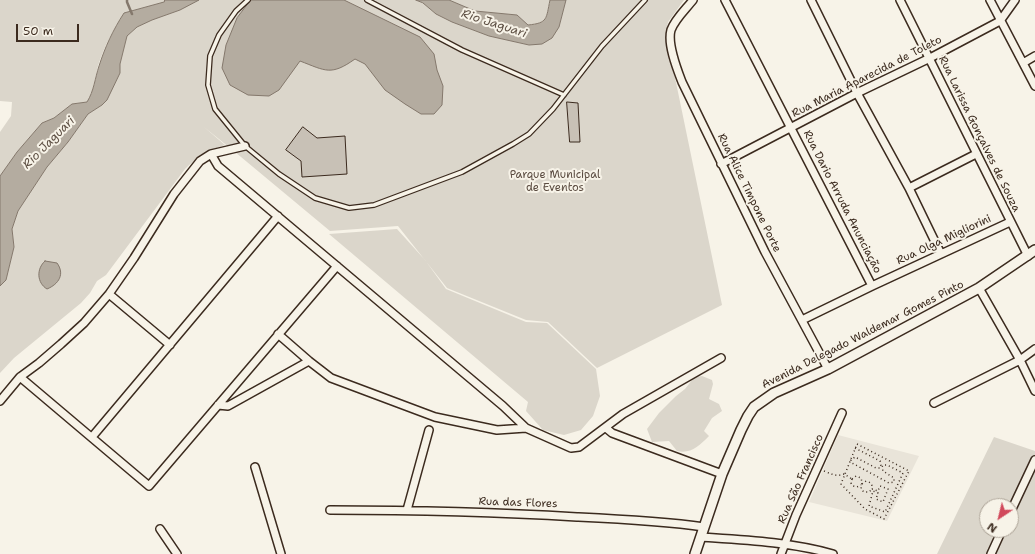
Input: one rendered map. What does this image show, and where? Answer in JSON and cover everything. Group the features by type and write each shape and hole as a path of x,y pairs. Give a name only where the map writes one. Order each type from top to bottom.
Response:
{"street":[{"name":"Rua Alice Timpone Porte","path":"693,0 671,30 670,39 675,63 682,82 765,252 828,369"},
{"name":"Rua Dario Arruda Anunciação","path":"725,0 872,286"},
{"path":"812,0 857,93 909,188 941,254"},
{"name":"Rua Larissa Gonçalves de Souza","path":"900,0 1010,222 1031,253"},
{"path":"990,0 1035,86"},
{"name":"Rua Maria Aparecida de Toleto","path":"722,164 857,93 930,58 1000,21 1015,0"},
{"path":"1023,63 1035,56"},
{"path":"0,401 20,377 39,363 84,323 109,294 134,258 174,194 200,161 211,154 245,146"},
{"path":"211,154 218,166 503,406 526,428 571,448 579,447 623,414 721,358"},
{"path":"909,188 976,154"},
{"path":"92,437 278,216"},
{"name":"Rua Olga Migliorini","path":"802,320 1010,222"},
{"name":"Avenida Delegado Waldemar Gomes Pinto","path":"695,554 722,474 744,423 754,407 774,393 828,369 979,288 1031,253"},
{"path":"20,377 149,486 337,266"},
{"path":"979,288 1020,360 1035,391"},
{"path":"109,294 170,345"},
{"path":"278,334 331,378 435,417 497,430 526,428"},
{"path":"934,403 1020,360 1035,350"},
{"path":"218,405 228,406 309,361"},
{"name":"Rua São Francisco","path":"781,554 796,515 842,413"},
{"path":"606,428 612,434 722,474"},
{"path":"407,510 429,430"},
{"path":"1017,498 1035,460"},
{"path":"255,467 281,554"},
{"name":"Rua das Flores","path":"330,510 407,510 524,514 670,522 704,527"},
{"path":"160,529 177,554"},
{"path":"701,537 785,544 833,554"},
{"path":"991,554 998,538"}],"lane":[{"path":"248,0 236,11 219,35 210,56 208,85 215,109 245,146 279,174 315,198 349,208 374,205 462,172 528,134 554,109 602,46 645,0"},
{"path":"367,0 462,50 564,95"}],"path":[{"path":"857,444 909,471 884,519 865,509 841,484 855,448 857,444"},
{"path":"855,448 880,461 881,466 880,468 876,468 855,457 851,460 852,463 883,480 890,483 894,482 893,477 883,471 882,467 884,465 903,473 885,512 869,506 873,491 878,493 876,499 883,502 888,490 880,486 878,491 872,489"},
{"path":"818,468 833,475 839,476 844,474"},
{"path":"844,474 852,479"},
{"path":"852,479 856,476 862,480 862,490 865,492 869,492 872,489"},
{"path":"852,479 851,483 853,486 856,487 866,481 870,482 872,489"}],"shaded area":[{"path":"838,435 919,456 887,521 809,502"}],"green space":[{"path":"0,0 165,0 164,2 124,13 103,52 93,89 87,102 72,104 54,118 42,123 17,152 0,176 0,132 11,116 12,102 0,101"},
{"name":"Parque Municipal de Eventos","path":"197,0 416,0 423,3 436,14 452,22 489,36 529,45 559,27 566,0 684,0 668,22 666,34 722,305 597,368 548,322 526,320 447,288 398,226 330,231 204,127 225,145 203,154 185,169 106,275 97,281 90,293 81,303 14,358 0,373 0,286 6,280 14,247 12,229 18,211 47,167 68,142 88,114 102,105 120,73 120,64 127,36 137,27 180,10"},
{"path":"449,0 550,0 545,19 539,23 527,25 517,15 475,11"},
{"path":"397,229 425,260 446,289 526,322 547,323 596,369 600,396 593,416 581,430 564,435 543,430 526,411 528,402 329,234"},
{"path":"702,376 712,380 713,384 709,399 719,404 722,411 712,418 704,431 709,436 698,446 691,450 682,452 677,451 669,441 652,442 647,429 659,413 685,389 695,377"},
{"path":"994,437 1035,451 1035,554 937,554"}],"water":[{"name":"Rio Jaguari","path":"165,0 199,0 180,10 137,27 127,36 120,64 120,73 107,100 88,114 68,142 47,167 18,211 12,229 14,247 6,280 0,286 0,176 17,152 42,123 54,118 72,104 87,102 107,45 124,13 164,2"},
{"path":"251,0 344,0 420,37 434,54 437,70 443,86 442,105 434,114 421,114 385,90 365,64 355,59 334,70 322,69 300,61 279,90 269,96 248,95 230,85 222,68 226,45 237,18"},
{"name":"Rio Jaguari","path":"416,0 449,0 475,11 517,15 528,25 539,23 545,19 550,0 566,0 559,27 552,38 542,44 529,45 489,36 452,22 436,14 423,3"},
{"path":"45,261 57,263 61,275 55,284 47,289 41,283 39,276 40,268"}],"building":[{"path":"567,102 578,103 580,142 570,142"},
{"path":"303,127 317,138 345,136 347,174 302,177 301,161 286,150"}],"waterway":[{"path":"127,0 132,14"}]}
